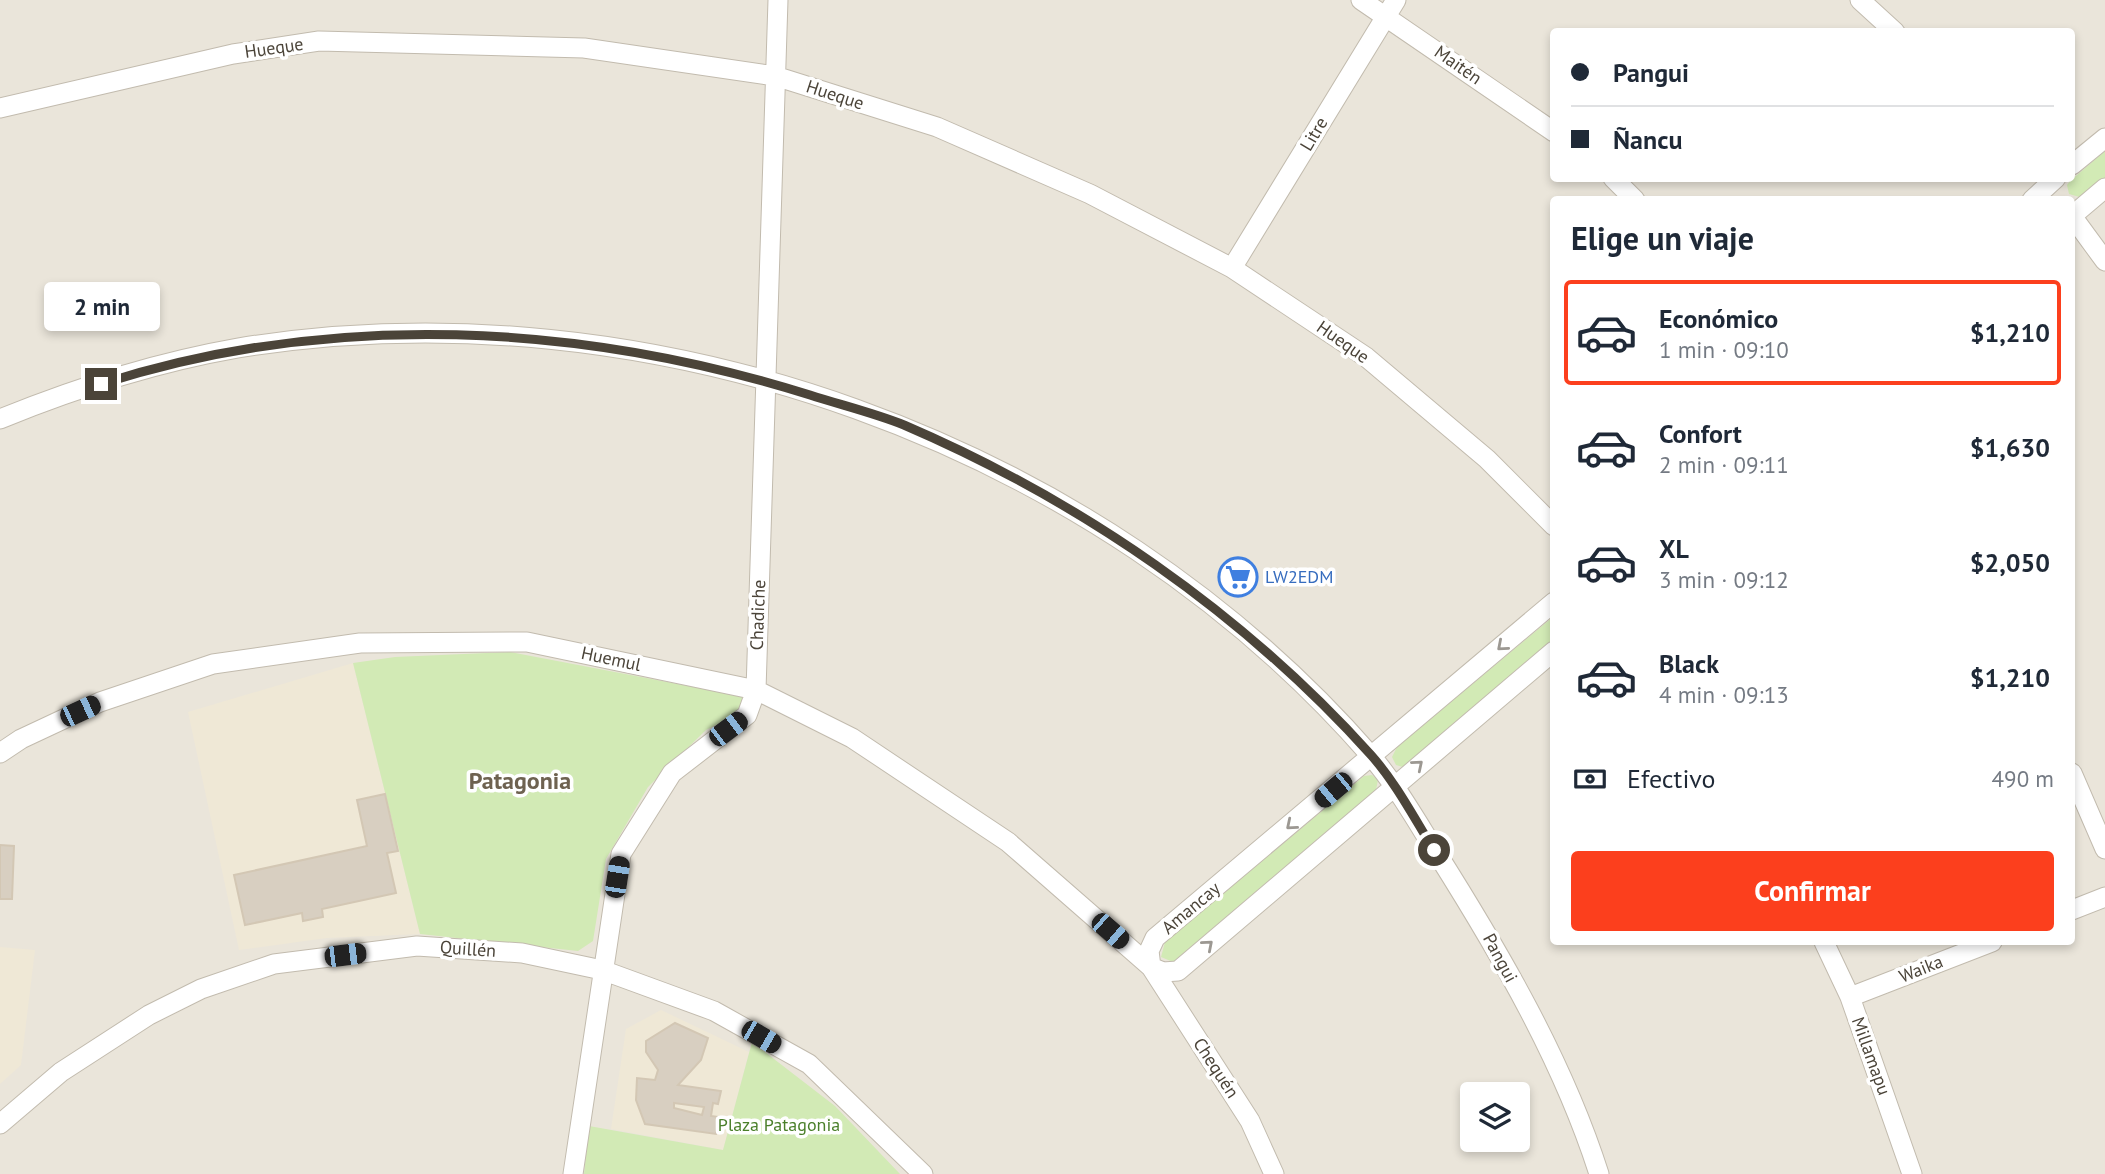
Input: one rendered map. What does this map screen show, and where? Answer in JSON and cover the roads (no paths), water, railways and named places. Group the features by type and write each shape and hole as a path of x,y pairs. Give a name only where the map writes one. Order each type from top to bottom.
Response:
{"street":[{"name":"Chadiche","path":"573,1174 621,854 672,773 747,715 756,690 778,0"},
{"name":"Maitén","path":"1361,0 1391,8 1550,129"},
{"path":"1860,0 1891,28"},
{"name":"Litre","path":"1233,268 1391,8"},
{"name":"Hueque","path":"0,108 233,54 319,41 584,48 775,76 937,127 1090,194 1233,268 1366,357 1487,459 1550,522"},
{"path":"2075,163 2105,138"},
{"path":"1616,182 1631,196"},
{"path":"2075,213 2105,188"},
{"path":"2075,220 2105,261"},
{"name":"Pangui","path":"0,419 148,369 237,348 322,338 464,333 638,350 766,381 901,424 1045,494 1180,580 1275,658 1373,757 1488,934 1579,1110 1599,1174"},
{"name":"Amancay","path":"1151,967 1149,951 1155,938 1550,605"},
{"name":"Huemul","path":"0,753 21,739 100,702 213,664 360,643 527,642 756,690 852,738 1008,842 1151,967"},
{"path":"1151,967 1163,972 1178,971 1550,653"},
{"path":"2075,781 2105,849"},
{"path":"2075,909 2105,897"},
{"name":"Millamapu","path":"1825,945 1850,997 1912,1174"},
{"name":"Waika","path":"1850,997 1984,945"},
{"name":"Quillén","path":"0,1124 61,1072 149,1015 201,989 274,964 417,946 522,953 603,970 714,1011 809,1064 921,1172"},
{"name":"Chequén","path":"1151,967 1250,1121 1274,1174"}],"place":[{"name":"LW2EDM","path":"1238,577"}],"district":[{"name":"Patagonia","path":"520,781"}],"park label":[{"name":"Plaza Patagonia","path":"779,1125"}]}
